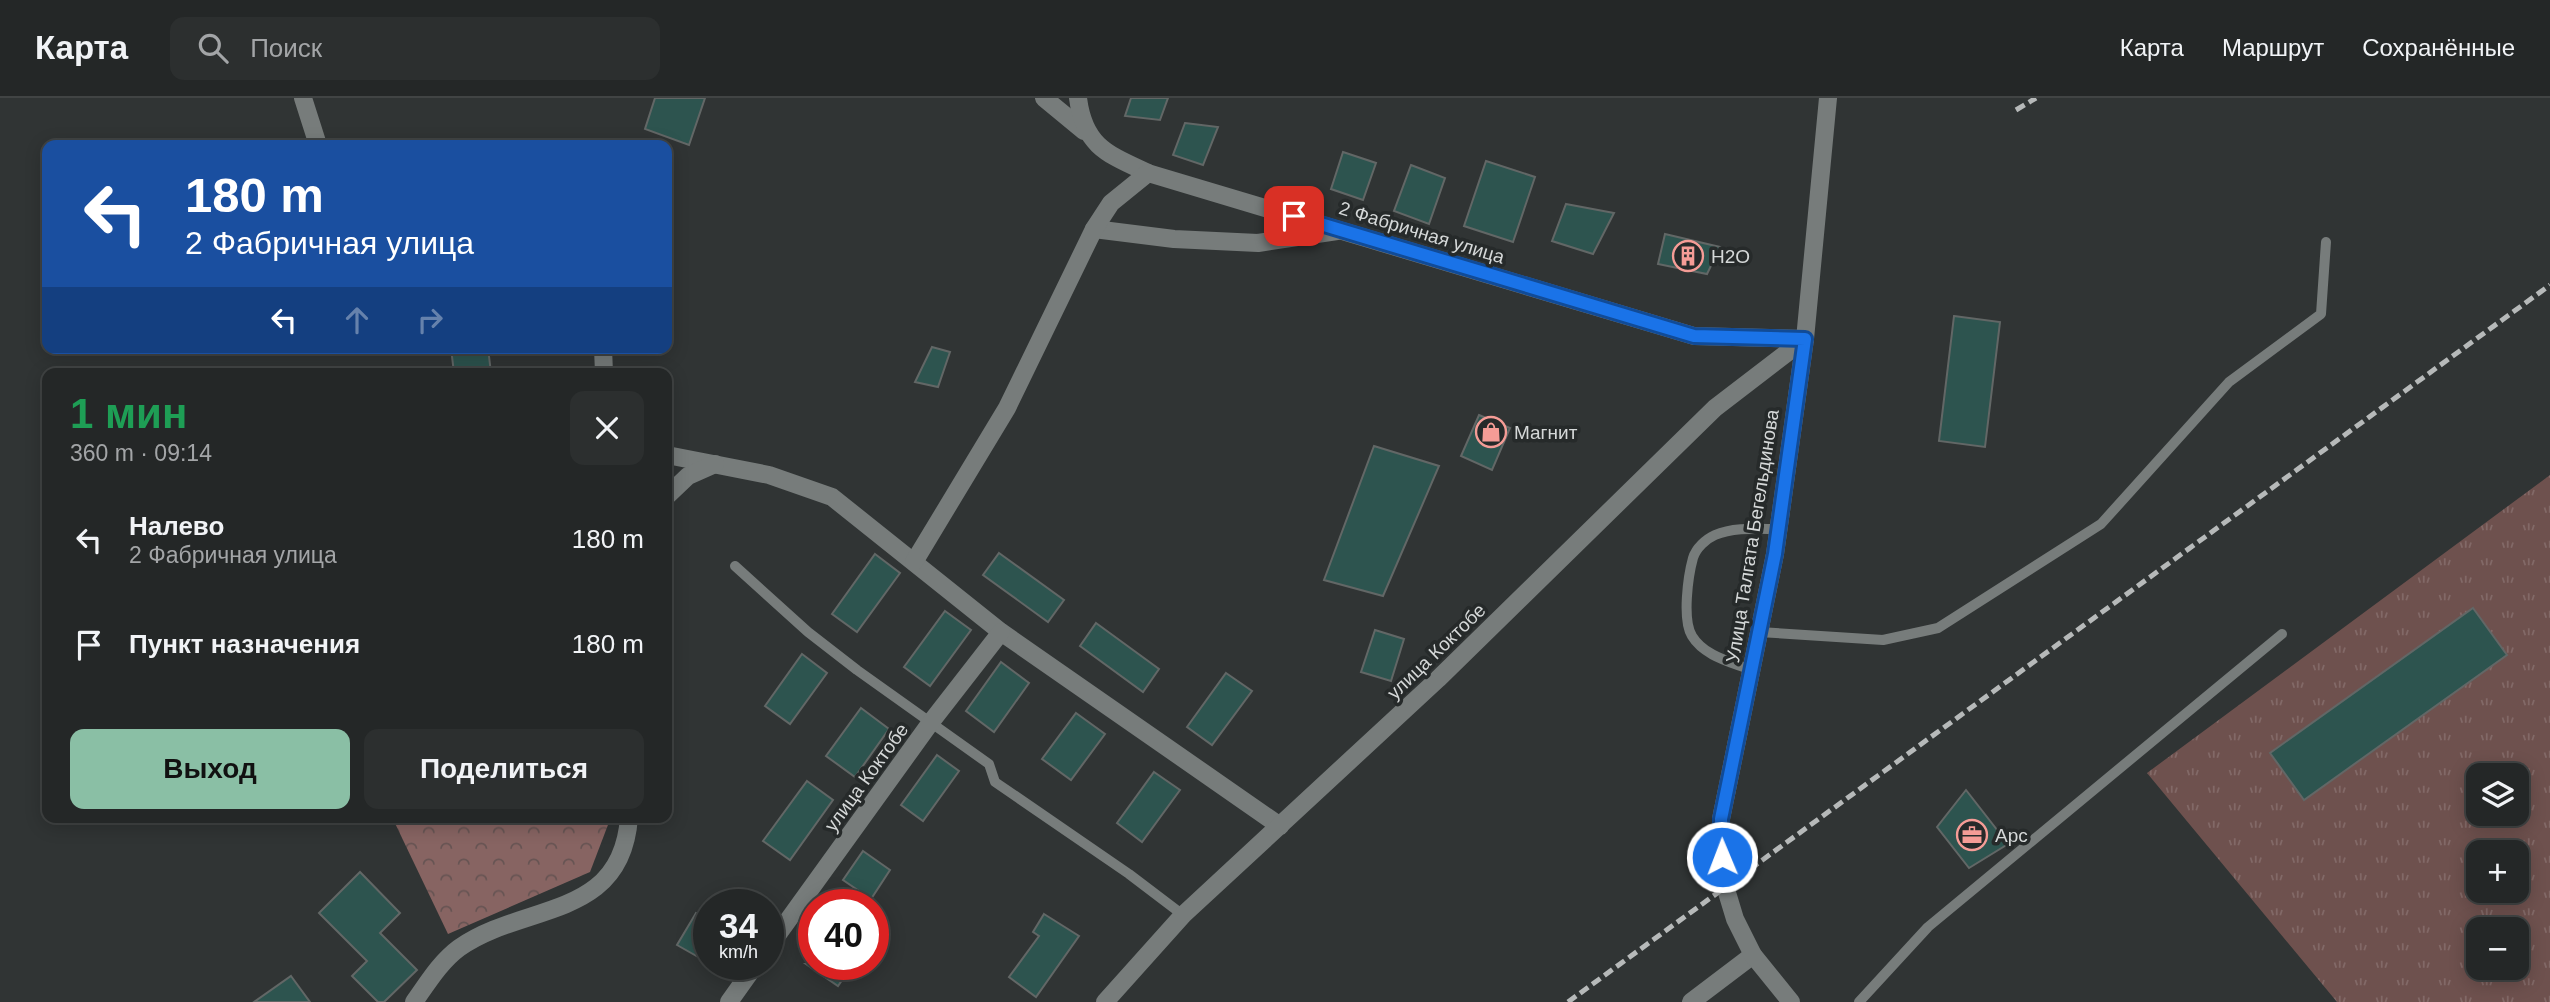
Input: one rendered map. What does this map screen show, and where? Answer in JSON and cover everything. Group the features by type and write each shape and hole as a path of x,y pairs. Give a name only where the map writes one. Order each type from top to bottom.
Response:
{"street":[{"path":"303,98 316,140"},
{"name":"2 Фабричная улица","path":"1044,98 1099,147 1148,173 1694,336 1805,339"},
{"path":"1078,98 1080,120 1087,134"},
{"name":"Улица Талгата Бегельдинова","path":"1791,1002 1753,955 1735,919 1722,876 1721,819 1778,529 1805,339 1828,98"},
{"path":"914,562 1007,408 1094,229 1111,203 1148,173"},
{"path":"1094,229 1174,239 1258,243 1342,230"},
{"name":"улица Коктобе","path":"1105,1002 1184,915 1438,679 1715,408 1805,339"},
{"path":"672,456 769,475 832,497 1001,632 1280,826"},
{"path":"672,491 688,476 715,464"},
{"name":"улица Коктобе","path":"784,926 931,722 1001,632"},
{"path":"414,1002 457,949 484,933 581,898 602,883 618,866 628,836 629,823"},
{"path":"1690,1002 1753,955"},
{"path":"729,1002 745,980"}],"lane":[{"path":"1759,632 1883,640 1938,628 2101,524 2229,382 2321,314 2326,242"},
{"path":"1751,670 1712,655 1692,636 1686,619 1693,556 1702,543 1732,530 1778,529"},
{"path":"735,566 808,632 989,764 995,782 1184,915"},
{"path":"1859,1002 1927,927 2282,634"}],"green space":[{"path":"2550,475 2550,1002 2337,1002 2147,773"},
{"path":"395,823 609,823 590,872 448,934"}],"building":[{"path":"655,98 705,98 689,145 645,129"},
{"path":"1131,98 1168,98 1160,120 1125,116"},
{"path":"1185,123 1218,127 1203,165 1173,155"},
{"path":"1343,152 1376,163 1363,200 1331,189"},
{"path":"1486,161 1535,177 1513,242 1464,226"},
{"path":"1411,165 1445,178 1429,224 1394,211"},
{"path":"1566,204 1614,213 1593,254 1552,241"},
{"name":"H2O","path":"1665,234 1720,247 1707,274 1658,264"},
{"path":"1954,316 2000,322 1985,447 1939,441"},
{"path":"932,347 950,352 938,387 915,382"},
{"path":"452,354 489,354 490,368 453,368"},
{"path":"1479,415 1510,428 1492,470 1461,456"},
{"path":"1374,446 1439,466 1383,596 1324,580"},
{"path":"999,553 1064,600 1048,622 983,575"},
{"path":"875,554 900,573 857,632 832,614"},
{"path":"2473,608 2507,655 2304,800 2270,753"},
{"path":"945,611 971,630 930,686 904,667"},
{"path":"1096,623 1159,669 1143,692 1080,646"},
{"path":"1375,630 1404,639 1391,681 1361,672"},
{"path":"802,654 827,673 790,724 765,706"},
{"path":"1001,662 1029,683 994,732 966,711"},
{"path":"1226,673 1252,691 1212,745 1187,727"},
{"path":"861,708 889,729 855,777 826,756"},
{"path":"1076,713 1105,734 1071,780 1042,759"},
{"path":"937,755 959,771 923,821 901,805"},
{"path":"1154,772 1180,790 1142,842 1117,823"},
{"path":"807,781 833,800 790,860 763,841"},
{"name":"Арс","path":"1966,790 2008,844 1969,868 1937,827"},
{"path":"863,851 890,870 878,889 856,889 843,880"},
{"path":"360,872 400,913 380,933 417,970 384,1002 378,1002 352,976 367,961 319,913"},
{"path":"1044,914 1079,936 1036,997 1009,977 1039,936 1033,932"},
{"path":"693,918 693,954 677,945"},
{"path":"291,976 310,1002 254,1002"},
{"path":"829,980 842,980 838,986"}],"railway":[{"path":"2016,110 2036,98"},
{"path":"1568,1002 2550,285"}],"place":[{"name":"H2O","path":"1688,256"},
{"name":"Магнит","path":"1491,432"},
{"name":"Арс","path":"1972,835"}],"route":[{"path":"1294,216 1694,336 1805,339 1775,554 1721,819 1722,857"}]}
